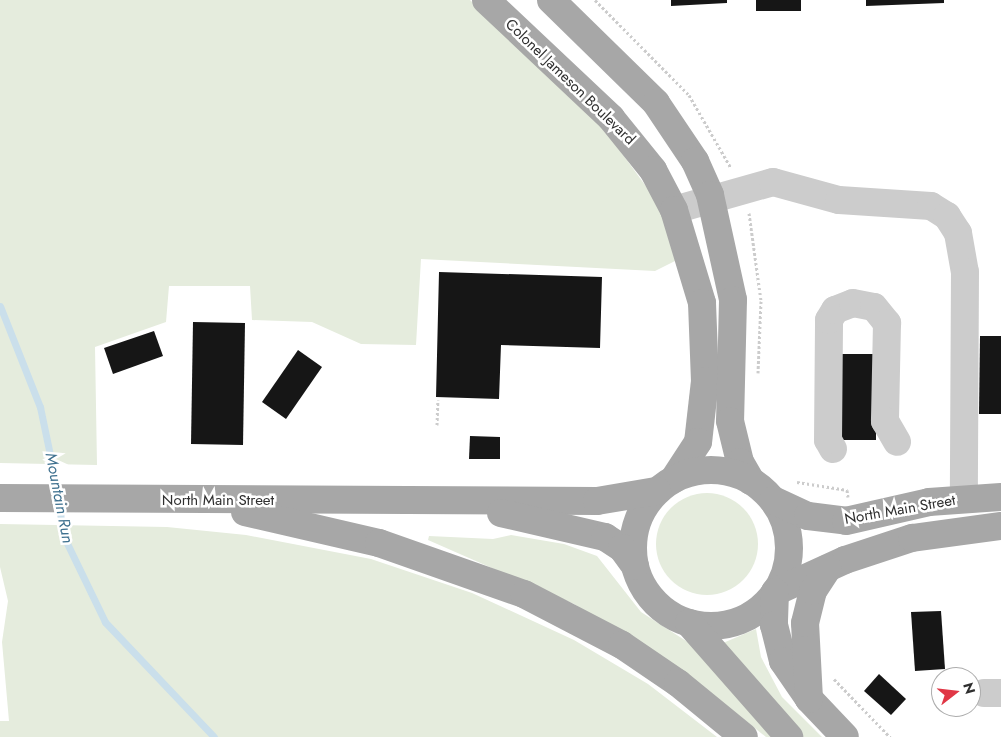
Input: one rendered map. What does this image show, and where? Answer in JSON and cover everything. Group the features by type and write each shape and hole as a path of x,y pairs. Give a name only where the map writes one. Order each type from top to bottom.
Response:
{"main road":[{"name":"Colonel Jameson Boulevard","path":"486,0 634,143 674,210 702,303 705,382 698,442 665,485"},
{"path":"551,0 656,104 695,161 712,200 733,300 730,422 740,462 751,481"},
{"name":"North Main Street","path":"0,498 179,501 597,501 665,485 717,469 751,481 773,500 808,516 846,521 964,498 1001,497"},
{"name":"North Main Street","path":"635,566 634,533 665,485"},
{"name":"North Main Street","path":"436,500 580,528 622,548 635,566 648,596 689,623 713,626 737,622 765,605 775,592 786,570 789,546 787,529 773,500"},
{"path":"179,501 379,543 524,594 622,645 678,683 744,737"},
{"name":"North Main Street","path":"775,592 828,568 928,533 1001,526"},
{"path":"809,699 805,623 813,591 828,568"},
{"path":"775,592 779,652 809,699 844,737"},
{"path":"689,623 789,737"}],"lane":[{"path":"674,210 773,182 839,200 931,206 947,216 958,233 966,272 964,498"},
{"path":"833,449 828,440 830,320 835,310 853,303 874,307 887,323 885,420 897,442"}],"path":[{"path":"746,206 762,301 757,376"},
{"path":"437,425 438,400"},
{"path":"792,481 847,490 848,499"},
{"path":"830,674 890,737"}],"green space":[{"path":"0,0 470,0 607,133 656,200 679,259 655,271 421,259 416,345 361,344 312,322 252,320 250,286 169,286 166,322 95,347 97,465 0,463"},
{"path":"707,493 726,497 743,508 754,525 758,544 754,563 743,580 726,591 707,595 688,591 671,580 660,563 656,544 660,525 671,508 688,497"},
{"path":"0,524 167,527 246,535 371,559 472,593 574,640 648,684 717,737 0,737 0,721 9,721 2,642 8,601 0,567"},
{"path":"511,535 564,544 597,556 641,612 697,648 777,737 766,737 711,693 574,604 428,540 429,536 493,539"},
{"path":"756,629 761,657 782,697 822,737 798,737 723,643"}],"building":[{"path":"671,0 727,0 727,3 671,6"},
{"path":"756,0 801,0 801,11 756,11"},
{"path":"866,0 944,0 944,3 866,6"},
{"path":"439,272 602,277 600,348 501,345 499,399 436,397"},
{"path":"193,322 245,323 243,445 191,444"},
{"path":"154,331 163,356 113,374 104,348"},
{"path":"980,336 1001,336 1001,414 979,414"},
{"path":"298,350 322,367 286,419 262,402"},
{"path":"839,354 876,354 876,440 840,440"},
{"path":"470,436 500,437 500,459 469,459"},
{"path":"941,611 945,667 931,667 931,670 915,671 911,612"},
{"path":"879,674 906,699 891,715 864,691"}],"waterway":[{"name":"Mountain Run","path":"0,306 40,407 58,493"},
{"name":"Mountain Run","path":"59,504 63,535 105,622 214,737"}]}
